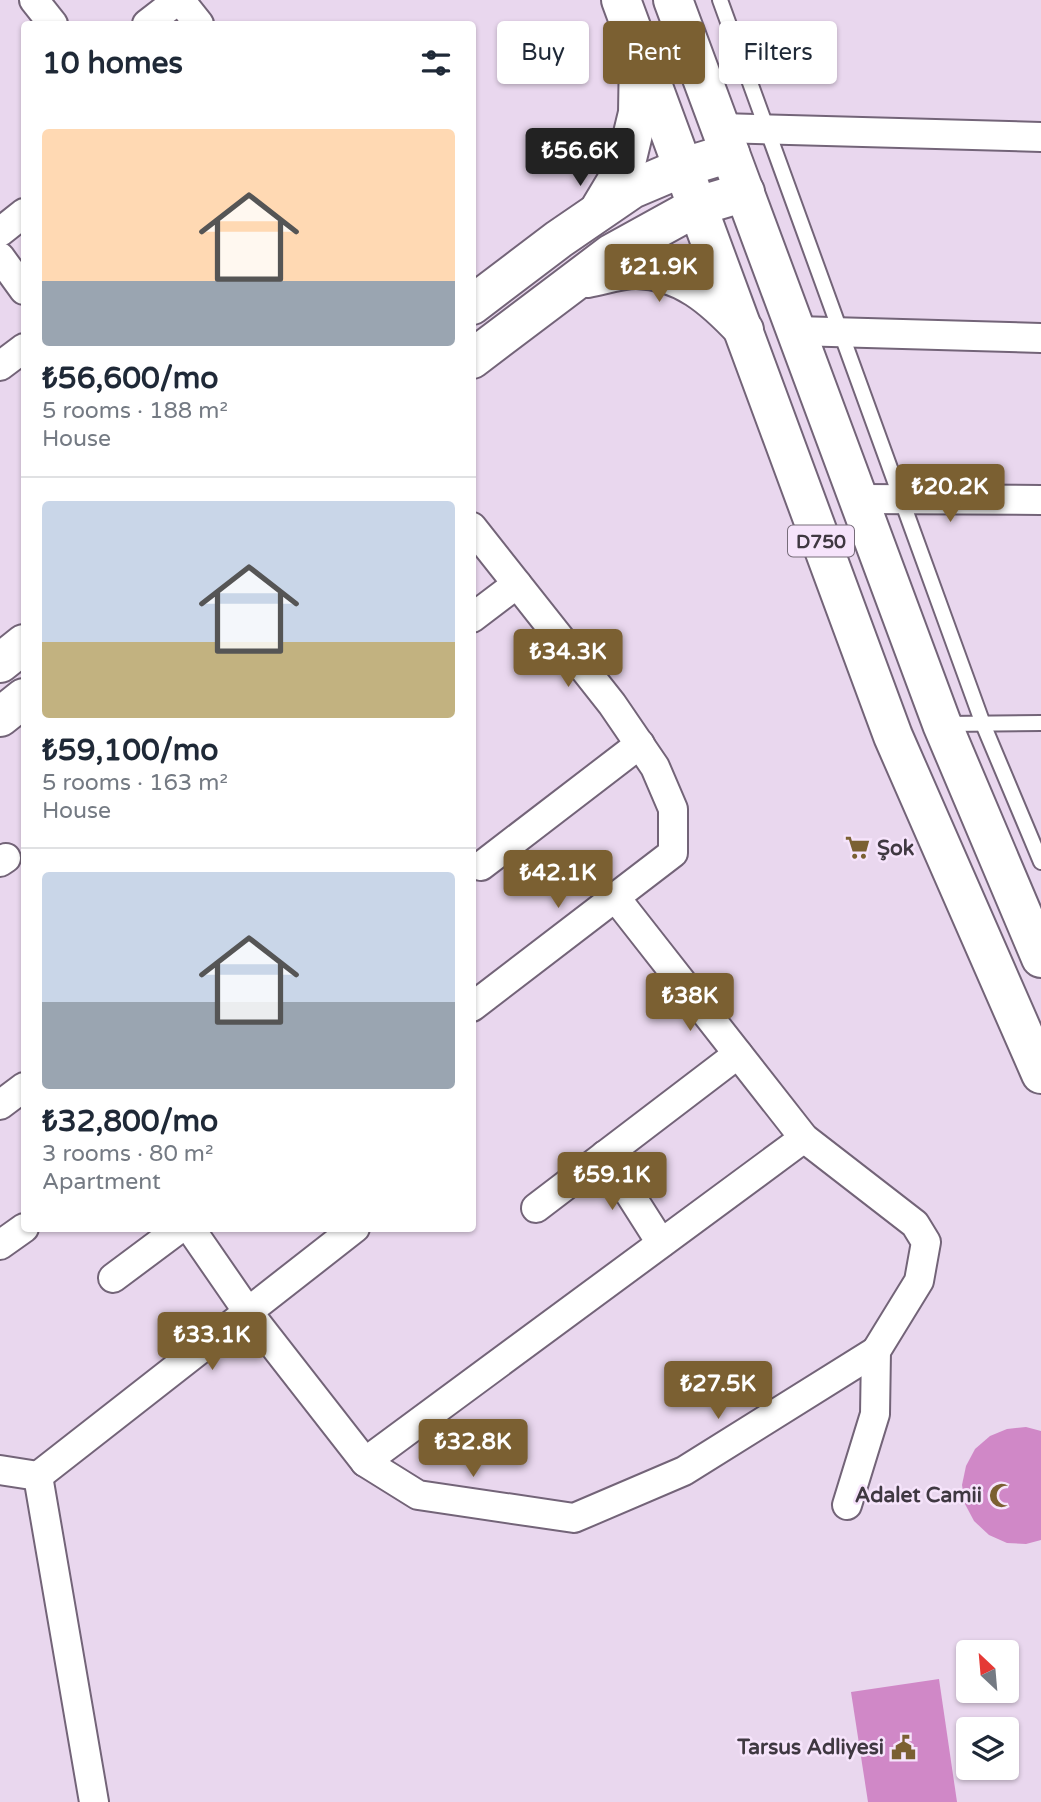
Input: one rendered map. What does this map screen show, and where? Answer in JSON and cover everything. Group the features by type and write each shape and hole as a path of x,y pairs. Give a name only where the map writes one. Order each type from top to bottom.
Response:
{"main road":[{"name":"D750","path":"621,0 629,21"},
{"name":"D750","path":"673,0 942,724 1041,958"},
{"path":"598,212 625,167 638,113 638,84"},
{"name":"D750","path":"652,84 893,736 1041,1074"},
{"path":"476,301 632,189 684,167 726,141"},
{"path":"476,356 611,254 698,206 745,192"},
{"path":"575,281 636,269 680,278 713,297 744,330"},
{"path":"0,663 21,646"},
{"path":"0,717 21,700"}],"street":[{"path":"34,0 51,21"},
{"path":"151,21 179,0 196,21"},
{"path":"726,141 768,129 1041,137"},
{"path":"0,232 21,215"},
{"path":"0,257 21,286"},
{"path":"796,331 1041,338"},
{"path":"0,366 21,350"},
{"path":"859,499 1041,500"},
{"path":"476,532 612,704 655,767 673,809 673,853 476,1004"},
{"path":"476,615 516,583"},
{"path":"481,866 640,744"},
{"path":"193,1232 248,1312 365,1462 418,1495 574,1518 684,1471 876,1351 919,1281 926,1242 915,1224 804,1138 615,897"},
{"path":"536,1208 738,1054"},
{"path":"0,1105 21,1089"},
{"path":"365,1462 804,1138"},
{"path":"605,1155 661,1243"},
{"path":"0,1245 21,1230"},
{"path":"113,1278 175,1232"},
{"path":"0,1470 38,1476 350,1232"},
{"path":"848,1505 875,1414 876,1351"},
{"path":"38,1476 94,1802"}],"lane":[{"path":"720,0 983,724 1041,862"},
{"path":"942,724 1041,723"}],"building":[{"name":"Adalet Camii","path":"1026,1427 1041,1431 1041,1540 1026,1544 1007,1543 989,1535 974,1521 965,1504 962,1485 966,1466 975,1449 990,1436 1007,1429"},
{"name":"Tarsus Adliyesi","path":"939,1679 957,1802 868,1802 851,1692"}],"place":[{"name":"Şok","path":"857,848"},
{"name":"Adalet Camii","path":"1002,1495"},
{"name":"Tarsus Adliyesi","path":"904,1747"}]}
